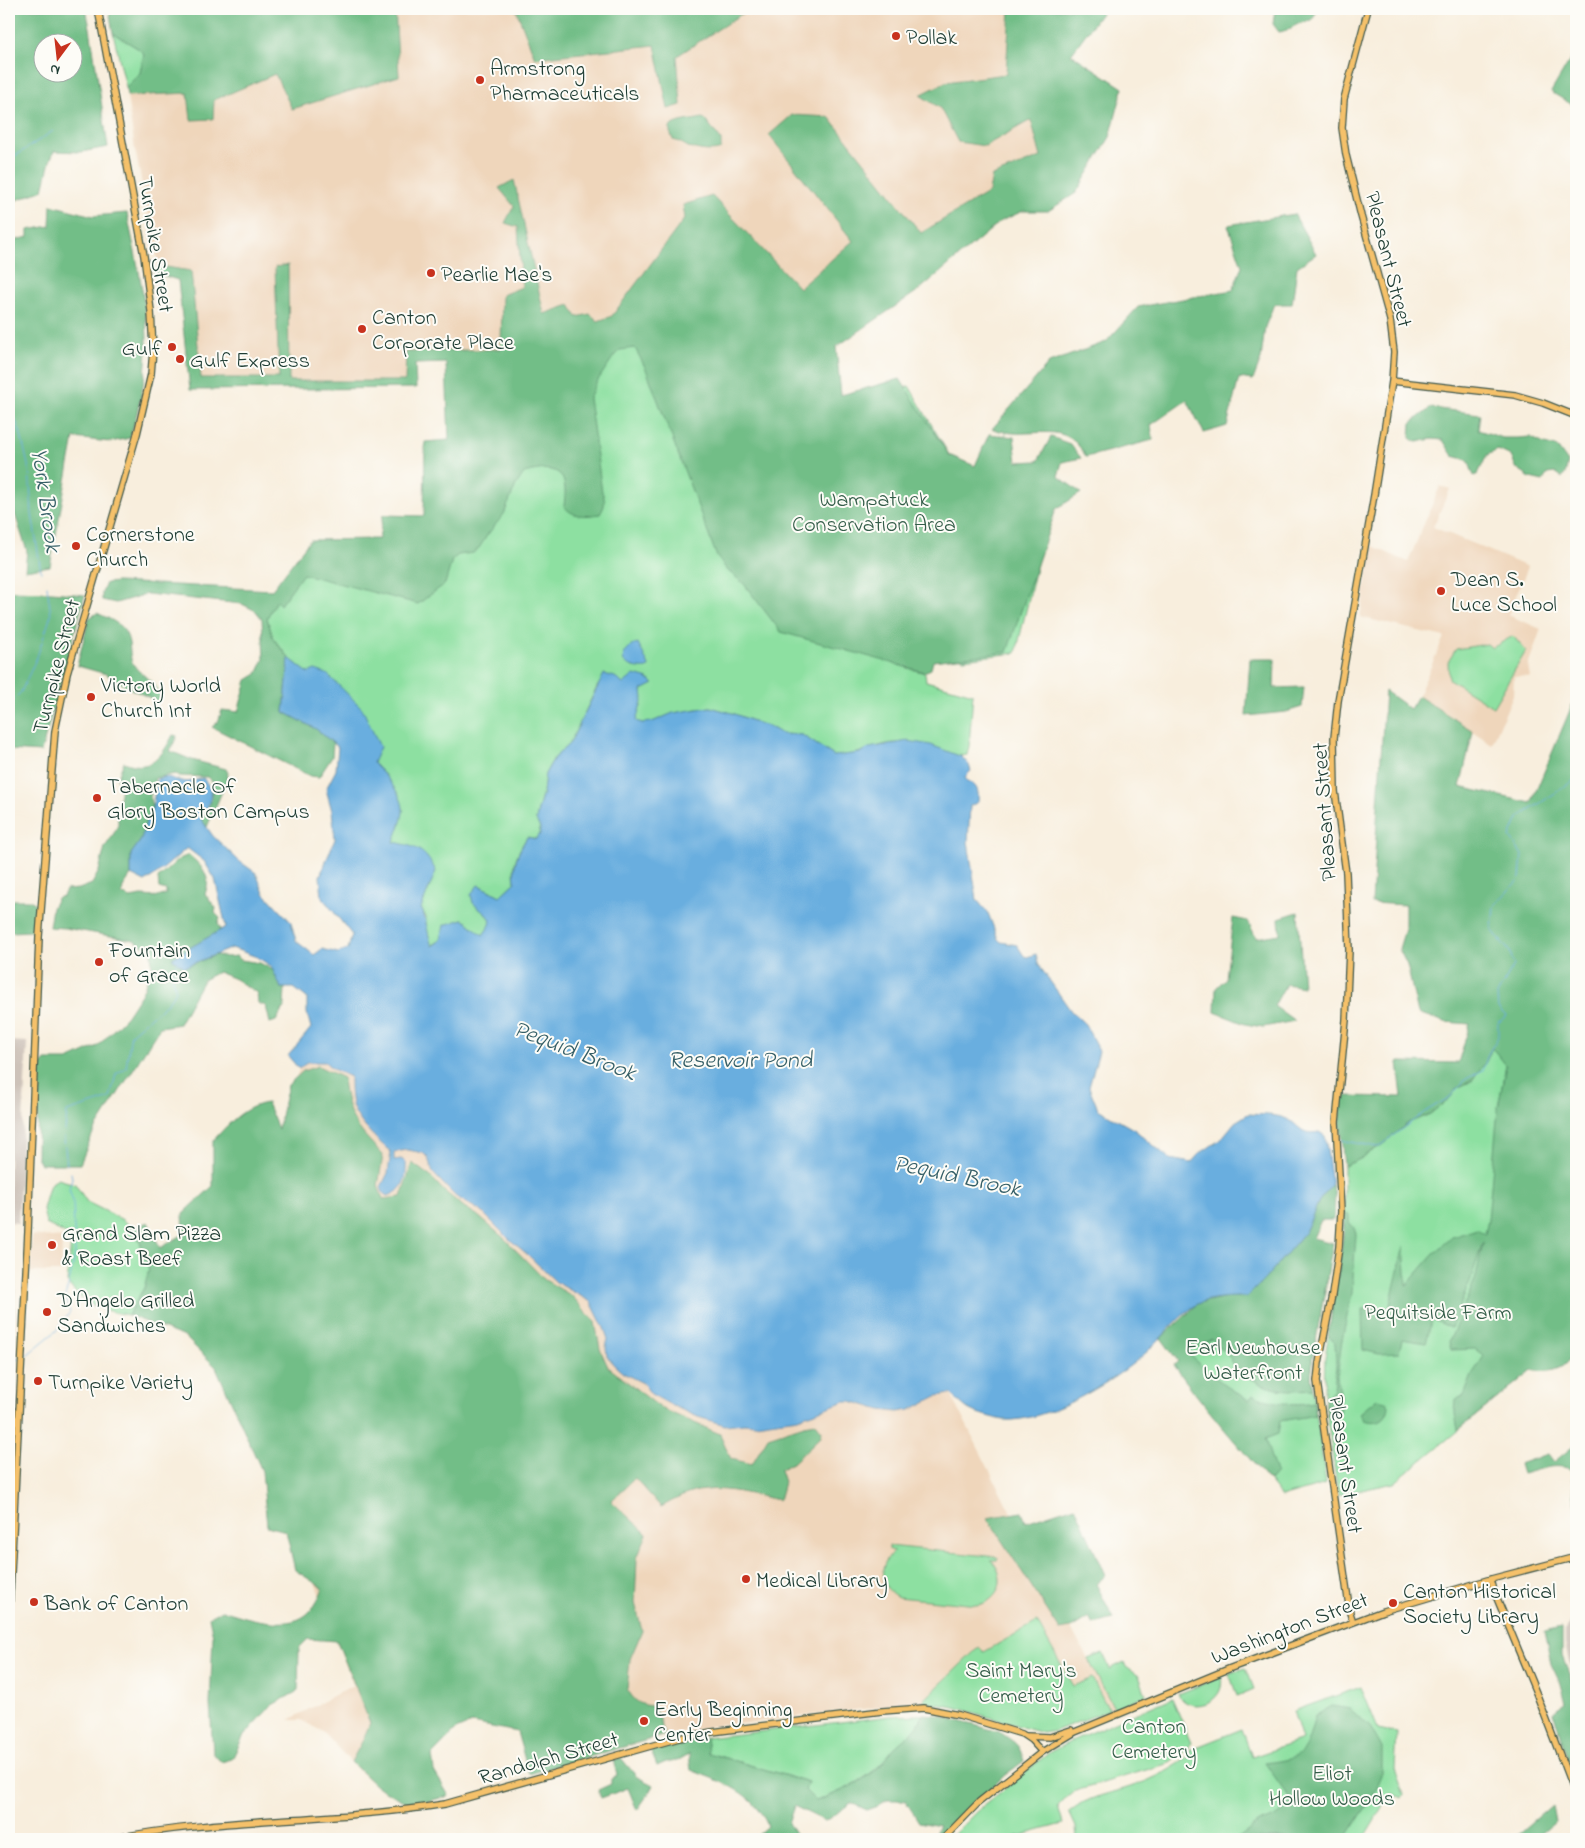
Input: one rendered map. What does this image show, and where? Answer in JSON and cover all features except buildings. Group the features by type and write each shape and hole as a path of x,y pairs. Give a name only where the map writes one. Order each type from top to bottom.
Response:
{"main road":[{"name":"Turnpike Street","path":"9,1614 29,1223 39,937 55,730 67,674 138,434 151,374 153,350 152,320 146,270 98,9"},
{"name":"Pleasant Street","path":"1353,1622 1350,1614 1317,1380 1339,1247 1341,1211 1336,1122 1346,1020 1349,950 1346,873 1335,790 1334,738 1338,701 1392,381 1394,352 1390,320 1360,216 1342,128 1344,99 1368,9"},
{"path":"1392,381 1515,396 1543,403 1576,416"},
{"name":"Washington Street","path":"943,1839 979,1802 1044,1750 1075,1732 1104,1719 1230,1668 1398,1606 1576,1557"},
{"path":"1491,1579 1494,1592 1537,1695 1576,1797"},
{"name":"Randolph Street","path":"112,1839 199,1826 391,1812 445,1804 679,1738 712,1732 895,1709 924,1708 943,1711 1022,1734 1044,1750"},
{"name":"Washington Street","path":"1022,1734 1032,1737 1050,1737 1096,1720 1104,1719"},
{"path":"1032,1737 1042,1741 1044,1750"}],"shaded area":[{"path":"425,9 516,9 535,58 655,45 668,109 681,104 677,56 749,9 1010,9 1006,74 946,82 920,95 940,108 959,142 985,146 1032,119 1041,158 992,176 989,192 921,234 829,118 792,115 769,135 853,241 799,288 712,196 683,205 685,218 612,316 598,321 544,314 514,180 514,206 518,227 522,288 502,295 501,349 406,352 405,381 288,381 288,266 275,267 279,378 201,378 191,271 159,266 135,150 127,96 188,93 213,119 213,100 275,74 292,109 399,76 396,16"},
{"name":"Dean S. Luce School","path":"1440,486 1450,489 1433,527 1528,567 1508,615 1541,629 1528,665 1530,677 1514,676 1513,695 1492,744 1418,696 1444,637 1360,617 1372,546 1408,562"},
{"path":"9,1041 27,1042 18,1223 9,1222"},
{"path":"307,1062 325,1062 333,1069 350,1077 352,1105 361,1122 391,1152 388,1173 381,1187 391,1195 398,1191 407,1179 406,1162 394,1160 394,1152 408,1150 423,1153 428,1158 433,1173 455,1196 481,1211 556,1282 591,1302 608,1339 606,1347 634,1379 643,1383 651,1394 671,1405 698,1417 725,1425 755,1424 774,1422 822,1410 845,1401 869,1405 881,1410 910,1410 937,1396 951,1394 1042,1574 1114,1708 1109,1710 1092,1678 1073,1686 1037,1623 984,1652 979,1648 922,1702 738,1724 722,1724 668,1735 529,1774 515,1724 453,1699 376,1786 359,1771 323,1732 301,1720 289,1720 353,1685 302,1548 272,1148 299,1069"},
{"path":"32,1235 62,1238 61,1272 30,1272"},
{"path":"9,1273 16,1275 13,1343 9,1343"},
{"path":"1576,1615 1576,1679 1569,1663 1565,1643 1565,1630"}],"green space":[{"path":"9,9 86,9 108,147 81,152 54,151 43,190 9,203"},
{"path":"109,9 395,9 399,76 292,109 275,74 214,100 213,119 191,120 188,93 127,96 126,87 140,73 144,54 113,33"},
{"path":"516,9 749,9 677,56 681,105 668,109 655,45 535,58"},
{"name":"Wampatuck Conservation Area","path":"1010,9 1104,9 1071,54 1123,88 1110,137 1076,193 1048,211 1023,211 1001,221 919,290 836,347 841,395 900,379 949,455 975,466 989,434 1014,437 1017,462 1038,461 1051,437 1070,444 1081,458 1062,462 1058,476 1081,493 1056,509 1007,652 933,661 931,669 924,672 781,632 744,584 727,570 717,557 646,369 635,348 620,350 614,356 596,383 589,398 604,501 600,514 580,515 571,513 564,506 564,485 558,473 545,469 535,470 524,473 516,485 504,514 479,548 473,553 458,555 452,560 445,584 418,604 303,574 280,605 277,600 267,618 273,638 289,658 284,712 316,729 333,743 332,757 319,777 310,776 212,727 218,722 222,710 238,712 247,680 257,674 264,659 262,619 256,611 242,604 147,594 116,603 102,600 102,593 106,583 117,582 272,590 310,540 379,539 383,515 424,516 425,442 449,440 446,363 415,364 416,388 190,390 178,280 154,273 159,266 191,271 201,378 279,378 275,267 288,265 289,381 405,381 406,352 501,349 502,295 522,287 518,227 505,223 514,206 499,188 514,180 544,314 570,305 577,317 590,314 598,321 612,316 685,218 683,205 712,196 799,288 853,241 769,135 792,115 829,117 921,233 989,192 992,176 1041,157 1031,120 985,146 958,142 940,108 920,95 946,82 1006,74"},
{"path":"1275,9 1318,9 1312,19 1279,32 1273,24"},
{"path":"113,33 144,54 140,73 126,87"},
{"path":"1576,50 1576,107 1551,92"},
{"path":"705,119 721,140 721,149 713,151 700,150 673,140 670,127 681,122"},
{"path":"51,205 93,216 127,213 145,307 146,363 142,392 130,438 110,442 74,438 50,566 25,570 27,551 9,501 9,242 28,237 28,230 50,226"},
{"path":"1294,214 1316,254 1297,267 1292,304 1274,304 1265,327 1261,359 1253,380 1239,378 1227,426 1204,433 1187,400 1151,425 1153,440 1086,457 1074,441 1061,434 1045,432 1013,433 992,429 1049,363 1106,342 1138,307 1233,290 1242,266 1228,225"},
{"name":"Wampatuck Conservation Area","path":"623,331 837,425 909,386 983,513 1059,470 1016,653 963,659 849,600 888,662 925,673 926,681 973,694 969,746 967,755 962,756 895,743 882,745 855,754 834,756 802,735 782,734 774,729 732,713 710,707 674,713 652,722 642,723 636,721 636,716 641,706 642,690 653,684 623,684 615,677 598,685 570,743 554,758 545,774 543,793 536,820 540,828 540,834 536,839 527,837 520,848 515,863 515,882 500,896 479,885 473,903 491,919 491,925 483,935 463,919 445,925 441,940 431,946 426,928 426,917 421,908 425,895 394,842 403,809 385,775 373,763 308,673 289,658 273,638 267,618 270,608 297,567 356,570 510,485"},
{"path":"1431,408 1480,414 1478,430 1503,438 1530,437 1558,448 1568,462 1565,474 1562,478 1555,473 1547,474 1543,481 1530,478 1517,469 1511,456 1498,450 1487,455 1478,474 1474,476 1468,460 1453,456 1443,440 1432,439 1417,442 1410,438 1411,423"},
{"path":"9,591 85,595 41,752 9,750"},
{"path":"97,613 122,627 129,643 132,662 155,686 161,698 157,701 131,689 106,674 78,666 89,618"},
{"path":"1513,636 1526,651 1493,707 1449,679 1448,662 1456,649 1487,644 1492,648"},
{"path":"1250,659 1275,659 1274,688 1304,687 1302,707 1286,712 1246,716"},
{"path":"1385,691 1410,709 1418,696 1473,731 1460,787 1531,803 1576,696 1576,1252 1574,1262 1576,1264 1576,1356 1570,1357 1564,1365 1554,1370 1532,1370 1458,1430 1455,1414 1456,1399 1464,1396 1473,1373 1484,1356 1475,1349 1451,1350 1449,1342 1476,1277 1483,1242 1471,1279 1451,1328 1432,1319 1426,1343 1402,1339 1399,1353 1379,1354 1363,1350 1362,1309 1389,1309 1404,1246 1407,1285 1434,1254 1452,1237 1477,1229 1485,1234 1488,1220 1498,1108 1506,1065 1492,1048 1486,1062 1471,1081 1457,1088 1451,1097 1430,1114 1408,1123 1383,1144 1360,1159 1344,1166 1340,1124 1342,1096 1402,1097 1398,1062 1458,1063 1470,1024 1444,1022 1418,1013 1407,965 1399,949 1405,929 1405,905 1372,903"},
{"path":"173,735 177,736 170,751 192,760 226,769 228,773 226,782 207,827 201,819 211,802 213,782 207,777 180,776 175,774 155,778 150,797 152,809 141,840 131,854 131,875 123,887 122,894 130,898 142,896 158,897 166,894 166,890 159,888 158,878 179,859 189,855 198,863 206,876 207,887 205,894 216,908 215,913 220,918 218,924 221,930 173,958 184,967 216,955 237,956 241,960 260,963 273,970 281,988 285,988 284,1007 276,1021 270,1023 266,1006 258,1003 257,993 235,979 218,972 203,980 179,1024 160,1027 93,1133 80,1164 41,1164 37,1157 38,1092 41,1067 46,1060 68,1060 98,1046 127,1016 142,993 152,967 151,951 134,940 49,927 52,908 57,898 63,896 66,890 79,889 92,884 99,871 105,847 118,825 118,804 121,788 117,778 124,762 133,765 148,764 160,756"},
{"path":"9,900 29,900 35,903 34,931 9,932"},
{"path":"1298,912 1303,987 1286,984 1274,1006 1295,1021 1263,1027 1245,1024 1215,1012 1216,988 1226,978 1233,918 1248,921 1256,938 1280,934 1279,918"},
{"name":"Pequitside Farm","path":"1492,1047 1506,1065 1498,1108 1575,1254 1556,1350 1394,1483 1338,1495 1324,1393 1325,1358 1344,1230 1344,1166 1360,1159 1383,1144 1408,1123 1430,1114 1451,1097 1457,1088 1472,1081"},
{"path":"318,1066 343,1078 347,1103 354,1121 383,1155 378,1186 383,1199 401,1197 412,1163 431,1177 444,1191 477,1215 505,1239 545,1280 572,1296 595,1322 600,1349 608,1367 662,1409 720,1434 731,1459 752,1464 768,1437 804,1425 816,1423 822,1431 821,1436 794,1462 780,1470 784,1482 779,1500 714,1489 687,1494 661,1507 635,1478 611,1501 647,1534 637,1558 635,1603 642,1631 630,1659 627,1689 637,1701 652,1706 657,1713 665,1735 529,1774 517,1732 472,1723 456,1730 432,1755 434,1771 449,1796 412,1805 376,1786 351,1762 370,1723 337,1641 308,1639 299,1648 298,1691 272,1705 243,1737 232,1759 221,1762 213,1753 210,1704 213,1636 209,1617 222,1610 264,1621 287,1622 297,1620 312,1609 323,1588 295,1570 286,1531 267,1526 262,1471 216,1367 185,1337 128,1315 144,1288 149,1270 140,1242 133,1228 148,1222 160,1248 184,1234 183,1214 213,1186 213,1141 243,1112 267,1103 278,1129 288,1085 303,1071"},
{"path":"58,1179 75,1184 87,1202 121,1219 133,1228 140,1242 149,1270 144,1288 128,1315 94,1306 80,1297 67,1282 70,1236 46,1224 43,1209 50,1184"},
{"name":"Earl Newhouse Waterfront","path":"1332,1184 1335,1195 1334,1220 1321,1220 1313,1238 1333,1243 1313,1357 1311,1376 1313,1389 1288,1390 1268,1387 1241,1371 1212,1339 1187,1352 1216,1378 1249,1400 1253,1395 1283,1403 1314,1402 1316,1415 1280,1421 1278,1434 1265,1439 1276,1473 1269,1481 1185,1380 1174,1365 1178,1361 1161,1338 1199,1303 1227,1297 1247,1297 1305,1232 1319,1201"},
{"path":"1345,1214 1349,1215 1349,1222 1356,1234 1352,1293 1342,1340 1337,1377 1341,1397 1339,1413 1327,1416 1325,1399 1334,1390 1336,1365 1335,1343 1328,1335 1340,1265"},
{"name":"Earl Newhouse Waterfront","path":"1328,1278 1318,1324 1311,1376 1326,1484 1281,1497 1184,1370 1171,1331"},
{"path":"1377,1399 1386,1401 1389,1406 1386,1415 1381,1420 1373,1422 1364,1420 1360,1413"},
{"path":"1576,1444 1576,1513 1571,1470 1553,1467 1522,1474 1519,1464 1548,1454 1554,1462"},
{"path":"1075,1506 1105,1576 1096,1584 1114,1619 1093,1624 1089,1617 1071,1628 1060,1630 987,1518 1022,1512 1026,1522"},
{"path":"889,1546 998,1557 997,1560 991,1560 999,1573 999,1587 992,1598 978,1605 898,1597 891,1593 884,1581 883,1568 885,1562 895,1551 889,1550"},
{"name":"Saint Mary's Cemetery","path":"1037,1622 1073,1686 1092,1678 1109,1710 1055,1731 1042,1733 955,1707 922,1702 979,1647 984,1652"},
{"path":"1562,1628 1562,1656 1576,1692 1576,1788 1553,1711 1566,1703 1561,1684 1551,1663 1544,1632"},
{"path":"1103,1653 1110,1669 1124,1662 1126,1667 1139,1676 1146,1695 1114,1708 1088,1659"},
{"path":"1246,1668 1254,1689 1237,1696 1229,1673"},
{"path":"1221,1677 1221,1686 1218,1693 1206,1703 1191,1704 1184,1701 1178,1694"},
{"name":"Eliot Hollow Woods","path":"1361,1687 1378,1729 1397,1733 1395,1769 1404,1795 1402,1798 1391,1792 1363,1839 1077,1839 1076,1827 1069,1812 1084,1802 1156,1777 1191,1755 1189,1750 1242,1729 1252,1757 1302,1740 1293,1711"},
{"name":"Canton Cemetery","path":"1172,1698 1191,1742 1185,1751 1170,1763 1072,1792 1058,1807 1063,1824 1015,1837 1017,1839 949,1839 976,1812 1050,1752 1080,1737"},
{"path":"1332,1706 1350,1709 1370,1727 1382,1748 1382,1772 1371,1800 1345,1839 1237,1839 1259,1823 1277,1816 1289,1807 1289,1797 1265,1763 1289,1759 1302,1752 1309,1739 1315,1716"},
{"path":"923,1714 936,1715 1000,1732 1018,1746 1024,1761 1005,1775 937,1839 932,1839 939,1826 919,1822 905,1800 887,1800 867,1810 851,1803 825,1821 794,1806 788,1823 798,1839 756,1839 768,1826 762,1814 746,1796 726,1784 691,1770 689,1754 677,1761 666,1762 657,1766 651,1750 706,1738 708,1753 808,1782 805,1790 816,1801 867,1777 915,1729"},
{"name":"Saint Mary's Cemetery","path":"922,1715 916,1729 866,1777 816,1801 805,1790 808,1782 708,1753 706,1738 891,1716"},
{"path":"621,1758 637,1777 653,1785 637,1810 628,1788 601,1798 598,1790 611,1784 611,1779 617,1775 613,1760"},
{"path":"1552,1805 1555,1821 1534,1839 1513,1839"}],"water":[{"path":"638,643 649,666 648,668 634,667 623,660 624,654 628,649"},
{"name":"Reservoir Pond","path":"289,658 308,673 315,670 327,674 362,708 380,747 373,763 397,792 403,806 402,820 394,842 424,853 436,871 421,908 432,946 441,940 444,925 463,919 483,935 490,925 491,919 473,903 471,895 478,885 500,896 515,882 516,859 527,837 536,839 540,834 540,828 536,820 543,793 545,774 554,758 570,743 604,674 615,677 623,684 634,675 646,678 654,684 642,690 643,699 636,721 642,723 652,722 673,713 710,707 732,713 774,729 782,734 802,735 834,756 860,753 869,748 908,741 931,745 962,757 969,765 971,771 965,777 967,781 975,786 978,794 978,802 970,806 968,842 977,900 988,913 998,939 1001,942 1017,945 1024,956 1036,954 1038,964 1071,1011 1085,1024 1099,1051 1089,1087 1098,1109 1135,1130 1170,1159 1191,1163 1199,1154 1221,1139 1235,1122 1248,1114 1283,1117 1304,1131 1319,1132 1325,1136 1332,1184 1319,1201 1305,1232 1247,1297 1215,1299 1198,1304 1180,1318 1141,1357 1124,1370 1084,1395 1042,1414 1022,1419 1004,1420 971,1411 951,1394 937,1396 910,1410 898,1412 845,1401 798,1418 755,1424 725,1425 698,1417 671,1405 651,1394 643,1383 623,1373 613,1364 607,1356 606,1347 608,1339 591,1302 556,1282 481,1211 455,1196 433,1173 428,1158 423,1153 408,1150 394,1152 394,1160 401,1159 406,1162 405,1178 401,1187 393,1194 387,1196 383,1193 381,1187 388,1173 391,1152 368,1130 354,1110 350,1077 333,1069 325,1062 307,1062 299,1069 288,1056 311,1028 307,1013 307,998 294,988 281,988 271,966 257,957 232,948 184,967 172,958 226,927 215,879 204,861 187,848 145,882 131,875 131,854 141,840 152,809 157,779 165,777 187,782 203,778 207,783 211,793 209,803 201,819 213,836 239,861 256,873 264,893 291,922 296,941 314,955 322,949 338,953 348,949 352,935 322,897 320,876 335,839 332,811 326,789 336,770 338,747 316,729 284,712"}],"waterway":[{"name":"York Brook","path":"9,160 53,131"},
{"name":"York Brook","path":"9,405 20,431 29,469 32,514 41,572"},
{"name":"York Brook","path":"9,704 21,692 37,657 51,615 47,586"},
{"name":"Pequid Brook","path":"1340,1140 1378,1147 1426,1111 1450,1097 1466,1079 1483,1070 1488,1054 1498,1037 1498,1023 1506,1016 1498,1008 1497,995 1514,965 1510,952 1492,930 1494,906 1520,878 1522,855 1510,837 1518,818 1576,779"},
{"name":"Pequid Brook","path":"67,1165 64,1139 67,1112 110,1098 116,1074 126,1068 131,1034 167,1003 176,991 172,975 178,962"},
{"name":"Pequid Brook","path":"23,1356 56,1331 70,1312 65,1296 75,1254 73,1201 69,1189 72,1178 71,1173"},
{"name":"Pequid Brook","path":"9,1363 20,1358"}],"place":[{"name":"Pollak","path":"896,36"},
{"name":"Armstrong Pharmaceuticals","path":"480,80"},
{"name":"Pearlie Mae's","path":"431,273"},
{"name":"Canton Corporate Place","path":"362,329"},
{"name":"Gulf","path":"172,347"},
{"name":"Gulf Express","path":"180,359"},
{"name":"Cornerstone Church","path":"76,546"},
{"name":"Dean S. Luce School","path":"1441,591"},
{"name":"Victory World Church Int","path":"91,697"},
{"name":"Tabernacle Of Glory Boston Campus","path":"97,798"},
{"name":"Fountain of Grace","path":"99,962"},
{"name":"Grand Slam Pizza & Roast Beef","path":"52,1245"},
{"name":"D'Angelo Grilled Sandwiches","path":"47,1312"},
{"name":"Turnpike Variety","path":"38,1381"},
{"name":"Medical Library","path":"746,1579"},
{"name":"Bank of Canton","path":"34,1602"},
{"name":"Canton Historical Society Library","path":"1393,1603"},
{"name":"Early Beginning Center","path":"644,1721"}]}
